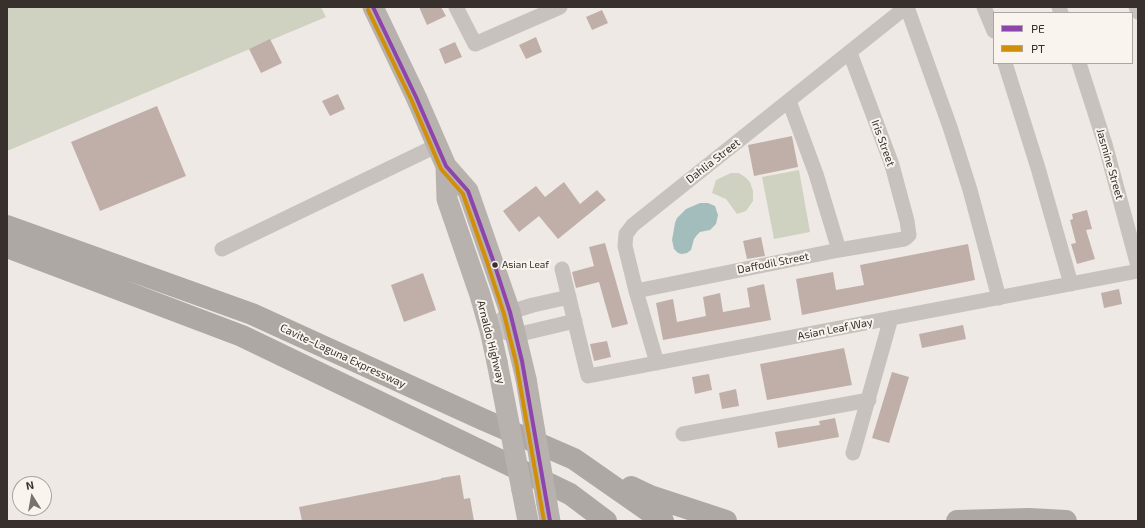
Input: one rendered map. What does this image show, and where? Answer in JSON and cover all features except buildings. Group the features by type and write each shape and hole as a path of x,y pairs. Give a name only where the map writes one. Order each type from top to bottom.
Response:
{"highway":[{"name":"Cavite–Laguna Expressway","path":"7,226 252,314 482,419 574,458 662,521"},
{"path":"7,247 242,336 570,494 606,521"},
{"path":"574,458 650,496 726,521"},
{"path":"957,521 1066,521"}],"main road":[{"name":"Arnaldo Highway","path":"373,7 438,145 446,166 447,199 480,295 490,330 528,521"},
{"name":"Arnaldo Highway","path":"446,166 468,191 510,312 526,379 548,513"}],"street":[{"path":"456,7 475,44 538,11 560,7"},
{"path":"907,7 950,127 970,190 999,298"},
{"name":"Dahlia Street","path":"657,363 636,291 625,246 626,234 633,225 907,7"},
{"path":"984,7 993,29"},
{"path":"1136,7 1138,12"},
{"name":"Iris Street","path":"850,53 892,164 909,235"},
{"path":"1005,64 1036,160 1071,284"},
{"name":"Jasmine Street","path":"1079,64 1105,144 1138,266"},
{"path":"789,101 816,174 839,250"},
{"path":"222,249 438,145"},
{"name":"Daffodil Street","path":"636,291 839,250 904,239 909,235"},
{"name":"Asian Leaf Way","path":"562,268 588,376 1138,271"},
{"path":"490,330 510,312 569,297"},
{"path":"853,453 890,318"},
{"path":"490,330 516,335 575,321"},
{"path":"683,434 868,400"}],"green space":[{"path":"7,7 321,7 326,17 7,151"},
{"path":"799,170 810,232 774,239 762,177"},
{"path":"731,173 739,173 745,177 750,182 753,191 753,201 746,211 737,214 726,199 712,193 716,180"}],"water":[{"path":"700,203 708,203 715,206 718,215 716,224 710,230 700,232 697,235 694,239 691,250 687,253 678,253 674,249 672,240 677,218 686,209"}],"transit line":[{"name":"PE","path":"373,7 416,97 446,166 468,191 493,260 510,312 522,361 550,521"},
{"name":"PT","path":"368,10 411,99 441,169 463,194 487,262 504,314 516,362 544,521"}],"place":[{"name":"Asian Leaf","path":"495,265"}]}
